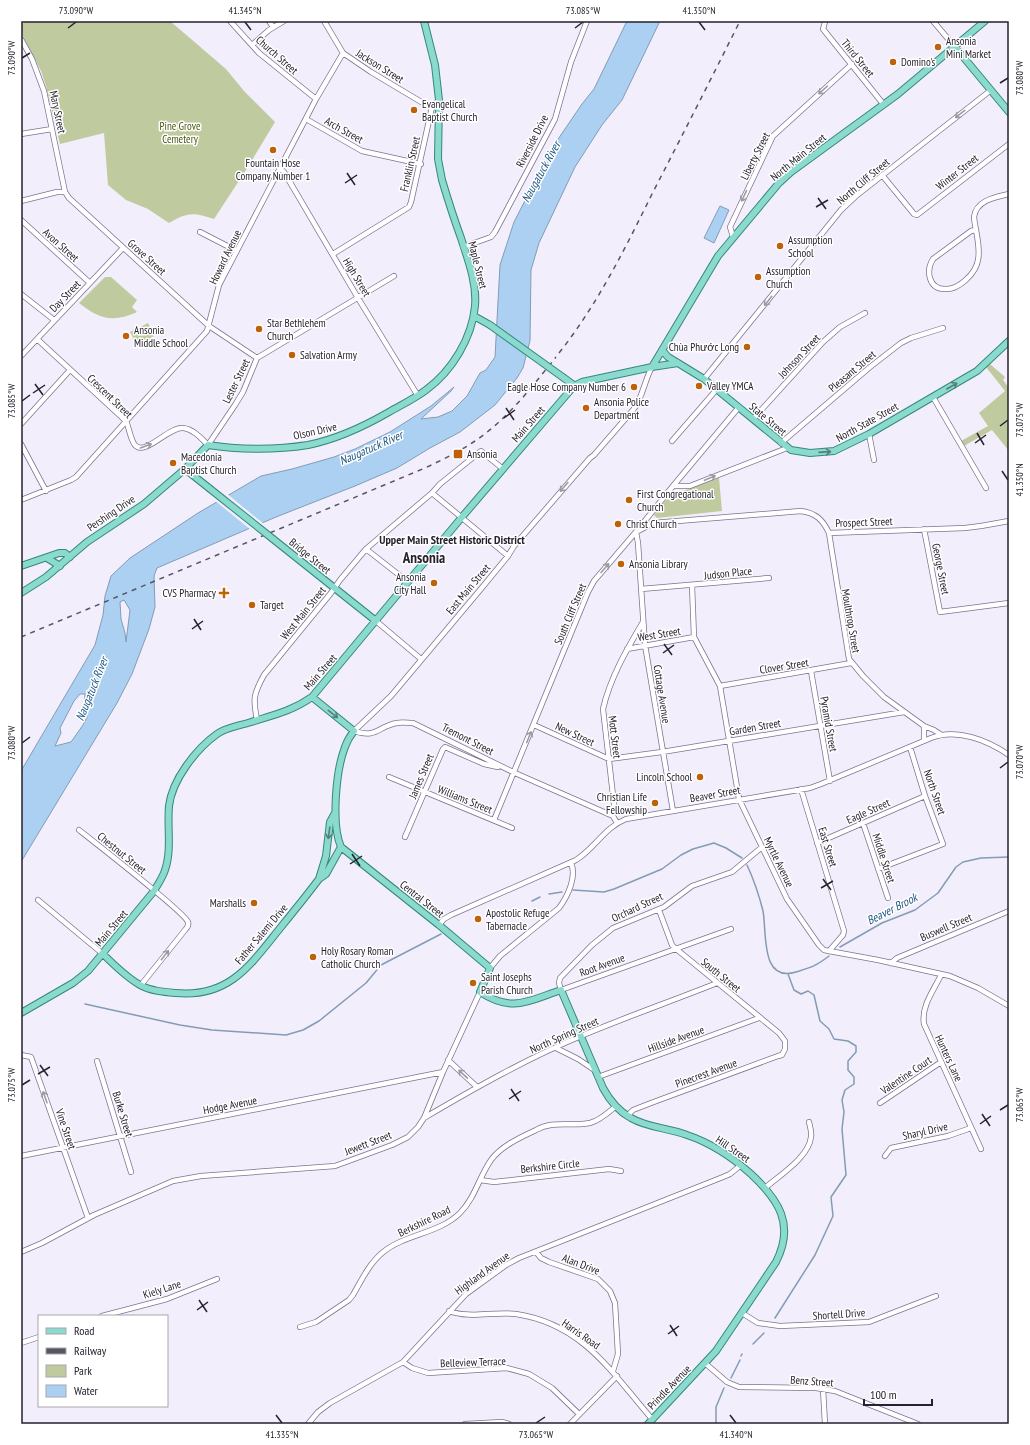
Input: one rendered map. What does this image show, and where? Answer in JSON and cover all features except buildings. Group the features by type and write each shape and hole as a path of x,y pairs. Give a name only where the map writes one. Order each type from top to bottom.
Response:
{"main road":[{"path":"424,21 435,65 439,100"},
{"name":"North Main Street","path":"652,367 718,256 778,183 884,105 985,21"},
{"path":"955,47 1009,112"},
{"name":"Maple Street","path":"439,100 439,168 474,284 474,316"},
{"path":"418,396 438,380 452,363 470,330 474,316 490,325 575,386"},
{"name":"North State Street","path":"787,448 796,452 810,453 834,451 870,434 977,371 1009,340"},
{"name":"State Street","path":"662,350 668,357 704,379 717,389 787,448"},
{"path":"652,367 678,363"},
{"name":"Main Street","path":"21,1013 73,983 88,971 154,891 163,876 167,862 169,805 178,779 193,756 219,733 235,725 292,710 312,697 503,469 575,386 582,382 652,367"},
{"name":"Olson Drive","path":"208,445 222,447 278,448 303,446 358,430 418,396"},
{"name":"Pershing Drive","path":"21,592 60,566 87,542 144,504 185,469 208,445"},
{"name":"Bridge Street","path":"185,469 376,621"},
{"path":"21,566 61,552 70,557"},
{"path":"47,558 60,566"},
{"path":"312,697 354,731"},
{"name":"East Main Street","path":"341,847 337,836 337,792 342,756 347,741 354,731"},
{"name":"East Main Street","path":"326,856 330,822 336,812"},
{"path":"326,856 341,847"},
{"name":"Father Salemi Drive","path":"102,954 141,986 163,992 185,994 206,992 224,984 241,974 255,959 319,879 326,874 341,847"},
{"name":"Central Street","path":"341,847 439,925 490,968"},
{"name":"Father Salemi Drive","path":"319,879 326,856"},
{"name":"Jewett Street","path":"480,992 490,968"},
{"name":"Root Avenue","path":"480,992 501,1002 515,1004 526,1002 561,990"},
{"name":"Hill Street","path":"561,990 607,1096 615,1107 637,1121 681,1133 702,1141 723,1152 741,1165 766,1188 776,1200 784,1228 783,1245 776,1262 706,1364"},
{"name":"Prindle Avenue","path":"650,1422 706,1364"}],"street":[{"name":"Church Street","path":"230,21 259,53 316,100"},
{"path":"269,21 273,27"},
{"path":"252,45 273,27 284,21"},
{"name":"Jackson Street","path":"324,21 343,53 371,72 432,107"},
{"name":"Riverside Drive","path":"464,247 491,237 495,232 555,118 570,62 587,21"},
{"path":"933,21 955,47"},
{"name":"Third Street","path":"824,22 823,29 884,105"},
{"name":"Mary Street","path":"21,40 32,59 44,90 65,192"},
{"name":"Howard Avenue","path":"21,500 76,477 207,331 210,326 219,285 316,100 343,53"},
{"name":"Liberty Street","path":"733,237 730,227 773,136 852,64"},
{"name":"North Cliff Street","path":"704,379 842,210 856,196 882,175 991,90"},
{"path":"432,107 439,100"},
{"name":"Franklin Street","path":"333,254 407,209 412,202 432,107"},
{"name":"Arch Street","path":"306,119 362,150 421,164"},
{"path":"21,134 52,129"},
{"name":"Winter Street","path":"882,175 914,214 917,215 1009,144"},
{"name":"High Street","path":"280,168 284,172 418,396"},
{"path":"21,201 56,192 65,192"},
{"name":"Grove Street","path":"65,192 69,198 123,248 210,326 257,358"},
{"path":"975,230 971,231 933,259 928,272 934,285 939,288 946,289 955,287 968,277 975,268 979,252 974,213 979,206 991,198 1009,194"},
{"name":"Avon Street","path":"21,220 90,283"},
{"path":"200,232 237,251"},
{"name":"Day Street","path":"21,356 123,248"},
{"name":"Lester Street","path":"208,445 235,405 257,358 394,276"},
{"path":"21,294 54,320"},
{"name":"Johnson Street","path":"753,419 823,342 840,327 865,313"},
{"name":"Pleasant Street","path":"781,443 870,367 901,343 910,338 943,328"},
{"name":"Crescent Street","path":"37,339 126,421 134,445 139,448 149,446 173,430 181,428 192,431 208,445"},
{"name":"East Main Street","path":"354,731 391,696 508,556 514,546 636,407 647,374 652,367"},
{"path":"21,424 70,370"},
{"path":"672,441 717,389"},
{"path":"933,397 986,488"},
{"name":"South Cliff Street","path":"494,820 515,773 588,592 594,581 739,407"},
{"path":"870,434 874,460"},
{"path":"21,444 46,490"},
{"path":"673,486 690,486 787,448"},
{"name":"West Main Street","path":"258,720 253,701 256,689 264,675 366,549 432,493 440,484 481,451 503,469"},
{"path":"432,493 508,556"},
{"name":"Prospect Street","path":"636,532 653,523 802,511 810,512 819,517 825,524 829,533 982,526 1009,521"},
{"name":"George Street","path":"924,529 940,612 1009,603"},
{"name":"Cottage Avenue","path":"636,532 645,645 673,811"},
{"name":"Moulthrop Street","path":"829,533 847,654 851,663 876,690 924,726 940,734"},
{"path":"366,549 408,582"},
{"name":"Judson Place","path":"641,589 769,578"},
{"name":"Myrtle Avenue","path":"692,585 694,638 720,686 739,800 787,899 819,945 824,950 950,976 966,982 1009,1006"},
{"name":"Bridge Street","path":"376,621 421,659"},
{"name":"Mott Street","path":"613,816 614,804 603,709 606,695 627,649 643,621"},
{"name":"West Street","path":"627,649 694,638"},
{"name":"Clover Street","path":"720,686 851,663"},
{"name":"Pyramid Street","path":"811,671 830,781"},
{"name":"Garden Street","path":"609,759 662,752 904,712"},
{"name":"Tremont Street","path":"354,731 370,734 396,723 413,723 515,773 613,816"},
{"name":"New Street","path":"534,725 609,759"},
{"path":"924,726 924,741"},
{"name":"Beaver Street","path":"439,925 444,919 451,915 571,863 584,855 617,823 626,819 801,790 817,786 940,734 953,733 966,735 997,747 1009,755"},
{"name":"North Street","path":"878,869 944,844 926,796 910,746"},
{"name":"James Street","path":"405,837 443,748 445,747 484,764 515,773"},
{"name":"Williams Street","path":"389,777 512,828"},
{"name":"East Street","path":"801,790 844,931 843,935 829,951"},
{"name":"Eagle Street","path":"818,843 926,796"},
{"path":"613,816 617,823"},
{"name":"Middle Street","path":"863,823 888,898"},
{"name":"Chestnut Street","path":"79,830 184,916 188,921 188,926 141,986"},
{"name":"Orchard Street","path":"561,990 559,983 560,978 592,945 608,932 623,924 659,910 692,886 732,872 762,847"},
{"name":"Jewett Street","path":"490,968 500,956 559,908 563,902 573,876 571,863"},
{"path":"38,900 102,954"},
{"name":"South Street","path":"659,910 672,945 779,1033 785,1043"},
{"name":"Buswell Street","path":"892,963 897,958 1009,911"},
{"name":"Root Avenue","path":"561,990 731,929"},
{"name":"Hunters Lane","path":"941,975 924,1008 923,1017 926,1030 981,1149"},
{"name":"North Spring Street","path":"424,1118 477,1087 581,1036 717,983"},
{"name":"Jewett Street","path":"21,1252 42,1243 88,1218 160,1186 187,1178 335,1166 392,1145 408,1137 418,1127 424,1118 448,1060 480,992"},
{"name":"Hillside Avenue","path":"597,1074 759,1018"},
{"name":"Pinecrest Avenue","path":"627,1116 632,1110 778,1056 784,1052 785,1043"},
{"path":"556,1048 578,1060 597,1074"},
{"name":"Vine Street","path":"21,1055 31,1057 88,1218"},
{"path":"448,1060 477,1087"},
{"name":"Burke Street","path":"97,1061 132,1172"},
{"name":"Valentine Court","path":"880,1104 941,1062"},
{"name":"Hodge Avenue","path":"21,1156 443,1072"},
{"name":"Berkshire Road","path":"300,1327 316,1322 349,1300 372,1262 383,1252 393,1245 449,1221 457,1216 467,1205 488,1164 496,1154 536,1130 550,1124 590,1123 615,1107"},
{"path":"766,1188 801,1157 810,1145 811,1130 808,1122"},
{"name":"Sharyl Drive","path":"885,1156 891,1148 948,1136 971,1128"},
{"name":"Highland Avenue","path":"308,1424 318,1412 330,1404 403,1362 466,1294 500,1269 519,1258 718,1180 730,1174 741,1165"},
{"name":"Berkshire Circle","path":"480,1180 494,1182 609,1169 621,1171"},
{"name":"Alan Drive","path":"536,1252 541,1258 548,1262 598,1279 610,1291 615,1303 618,1354 613,1371"},
{"name":"Kiely Lane","path":"105,1315 167,1299 217,1279"},
{"name":"Shortell Drive","path":"742,1313 758,1323 780,1326 869,1322 936,1296"},
{"name":"Harris Road","path":"449,1311 464,1315 494,1313 516,1314 544,1321 557,1327 579,1341 613,1371 650,1422"},
{"path":"21,1343 38,1337"},
{"name":"Belleview Terrace","path":"403,1362 412,1368 428,1373 507,1368 528,1374 552,1388 579,1414"},
{"name":"Benz Street","path":"706,1364 727,1382 739,1387 823,1389 847,1395 918,1424"},
{"path":"570,1424 617,1376"},
{"path":"823,1389 825,1424"},
{"path":"312,1419 315,1424"},
{"path":"464,1424 502,1422 509,1424"}],"green space":[{"name":"Pine Grove Cemetery","path":"26,21 170,21 226,69 244,91 275,122 214,219 191,214 169,223 148,209 126,200 108,185 104,133 60,144 41,71 21,32 21,25"},
{"path":"105,277 111,277 137,300 132,307 137,312 121,317 106,318 93,313 79,303"},
{"path":"148,323 154,336 137,345 130,332"},
{"path":"990,364 1005,377 1003,380 1009,388 1009,451 992,430 964,446 961,441 988,426 979,413 1005,391 986,367"},
{"path":"719,478 722,511 657,518 654,515 669,496"}],"water":[{"name":"Naugatuck River","path":"627,21 660,21 622,100 602,125 575,167 539,243 531,270 530,341 523,368 517,378 495,405 460,432 397,468 276,517 157,568 154,576 155,607 149,629 132,674 117,703 21,862 21,771 95,645 103,615 105,596 111,576 130,558 198,513 261,476 334,457 355,449 390,432 431,406 454,387 421,419 438,417 452,411 467,396 480,373 486,370 495,357 500,265 514,222 552,148 594,89","holes":["124,600 130,610 126,642 121,619 120,602","80,694 85,694 84,708 87,717 71,742 55,746 61,733 60,728 74,701"]},
{"path":"720,206 729,210 714,243 704,238"}],"pier":[{"path":"226,493 264,524 251,530 214,500"}],"waterway":[{"name":"Beaver Brook","path":"573,890 604,892 614,889 662,869 681,855 693,849 714,843 726,848 742,858"},
{"name":"Beaver Brook","path":"840,947 882,923 915,910 938,893 956,867 963,862 981,858 1009,857"},
{"name":"Beaver Brook","path":"747,865 763,911 768,954 771,963 776,970 784,973 796,972 814,966 829,956"},
{"name":"Beaver Brook","path":"549,894 562,892"},
{"name":"Beaver Brook","path":"532,901 540,897"},
{"path":"85,1004 180,1025 212,1030 286,1035 303,1030 319,1021 366,983 381,965 441,934"},
{"path":"775,1318 815,1255 833,1216 831,1197 846,1175 842,1129 844,1112 842,1100 845,1090 854,1084 854,1077 848,1070 848,1061 856,1052 856,1046 848,1041 834,1039 829,1029 820,1021 814,995 808,991 801,994 794,990 788,974"},
{"path":"753,1344 764,1333"},
{"path":"731,1378 740,1360"},
{"path":"716,1424 716,1407 724,1388"}],"railway":[{"path":"559,353 586,316 621,256 740,21"},
{"path":"21,637 425,468 449,456 471,443 496,425 523,397 556,357"}],"place":[{"name":"Ansonia Mini Market","path":"938,47"},
{"name":"Domino's","path":"893,62"},
{"name":"Evangelical Baptist Church","path":"414,110"},
{"name":"Fountain Hose Company Number 1","path":"273,150"},
{"name":"Assumption School","path":"780,246"},
{"name":"Assumption Church","path":"758,277"},
{"name":"Star Bethlehem Church","path":"259,329"},
{"name":"Ansonia Middle School","path":"126,336"},
{"name":"Chùa Phước Long","path":"747,347"},
{"name":"Salvation Army","path":"292,355"},
{"name":"Valley YMCA","path":"699,386"},
{"name":"Eagle Hose Company Number 6","path":"634,387"},
{"name":"Ansonia Police Department","path":"586,408"},
{"name":"Ansonia","path":"458,454"},
{"name":"Macedonia Baptist Church","path":"173,463"},
{"name":"First Congregational Church","path":"629,500"},
{"name":"Christ Church","path":"618,524"},
{"name":"Ansonia Library","path":"621,564"},
{"name":"Ansonia City Hall","path":"434,583"},
{"name":"CVS Pharmacy","path":"224,593"},
{"name":"Target","path":"252,605"},
{"name":"Lincoln School","path":"700,777"},
{"name":"Christian Life Fellowship","path":"655,803"},
{"name":"Marshalls","path":"254,903"},
{"name":"Apostolic Refuge Tabernacle","path":"478,919"},
{"name":"Holy Rosary Roman Catholic Church","path":"313,957"},
{"name":"Saint Josephs Parish Church","path":"473,983"}],"district":[{"name":"Upper Main Street Historic District","path":"452,540"},
{"name":"Ansonia","path":"424,558"}]}
